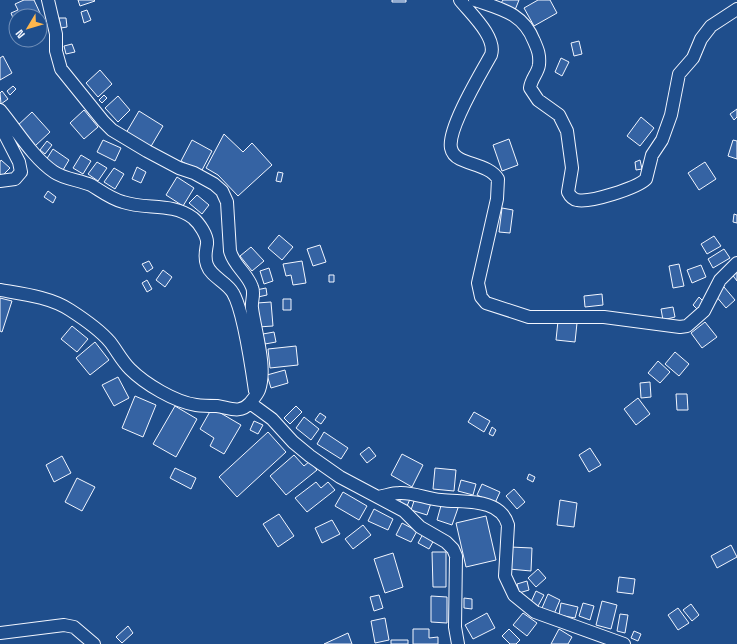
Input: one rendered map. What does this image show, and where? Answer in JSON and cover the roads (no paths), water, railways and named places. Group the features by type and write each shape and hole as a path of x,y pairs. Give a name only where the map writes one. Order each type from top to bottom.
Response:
{"street":[{"path":"0,290 49,301 68,309 93,326 109,342 129,368 145,382 162,392 194,405 218,406 236,410 246,408 259,390 261,370 252,308 253,290 250,282 232,258 230,251 227,202 222,191 214,184 194,173 179,168 135,145 112,130 103,121 61,69 56,51 56,34 48,0"},
{"path":"460,0 481,25 492,45 491,55 462,106 450,147 453,154 458,158 490,171 498,179 494,213 478,276 481,297 486,303 529,317 604,317 674,328 687,326 704,311 720,280 737,263"},
{"path":"475,0 517,17 530,30 540,53 538,69 530,88 534,96 553,110 563,122 569,141 572,168 568,192 572,198 577,200 594,199 636,186 646,179 652,155 662,140 671,115 679,74 692,58 701,39 711,26 737,9"},
{"path":"0,110 18,134 48,167 58,175 89,185 123,202 160,206 187,214 194,219 208,242 205,252 207,266 211,272 228,286 234,294 239,308 253,400 293,442 310,456 340,477 404,511 420,527 438,536 453,549 456,556 456,632 458,644"},
{"path":"0,125 19,162 22,172 15,179 0,182"},
{"path":"378,498 398,493 410,494 440,500 474,501 494,508 506,518 508,524 505,576 514,595 535,612 624,644"},
{"path":"0,633 64,625 74,627 94,644"}]}
